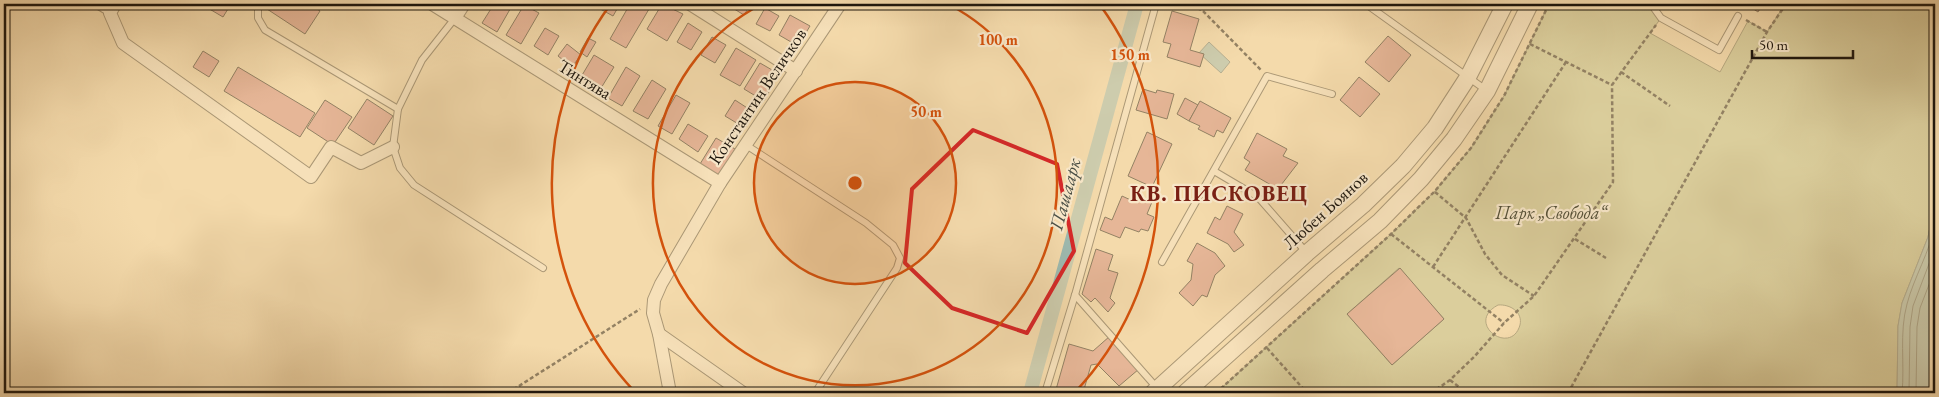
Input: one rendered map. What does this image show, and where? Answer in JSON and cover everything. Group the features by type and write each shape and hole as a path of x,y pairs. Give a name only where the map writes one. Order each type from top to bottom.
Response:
{"street":[{"name":"Тинтява","path":"432,4 720,183"},
{"path":"455,18 464,4"},
{"path":"690,4 796,71"},
{"name":"Константин Величков","path":"654,300 661,284 720,183 840,4"},
{"name":"Любен Боянов","path":"1156,391 1307,253 1363,205 1403,166 1435,128 1468,77 1505,4"},
{"path":"1185,393 1322,270 1380,221 1421,179 1454,139 1487,91 1530,4"},
{"path":"113,8 123,43 311,177 331,147 361,163 394,147"},
{"path":"1307,253 1322,270"},
{"path":"654,300 653,312 670,393"},
{"path":"659,334 743,393"}],"lane":[{"path":"95,4 113,8"},
{"path":"258,4 258,18 266,30 398,109"},
{"path":"1045,393 1075,295 1156,4"},
{"path":"1366,4 1487,91"},
{"path":"1651,4 1661,18 1719,50 1738,16"},
{"path":"455,18 422,60 398,109 394,147 400,168 414,185 543,268"},
{"path":"1162,262 1268,76 1332,94"},
{"path":"746,146 866,223 893,245 900,258 897,268 815,393"},
{"path":"1214,170 1258,197 1307,253"},
{"path":"1075,295 1156,391"}],"path":[{"path":"1184,4 1202,10 1268,76"},
{"path":"1568,393 1767,32 1786,4"},
{"path":"1738,16 1767,32"},
{"path":"1431,393 1450,380 1474,357 1504,323 1534,296 1613,182 1612,85 1661,18"},
{"path":"1530,44 1612,85"},
{"path":"1433,266 1566,62"},
{"path":"1621,72 1670,106"},
{"path":"1435,191 1465,217 1485,254 1502,275 1534,296"},
{"path":"1391,234 1504,323"},
{"path":"1575,239 1606,258"},
{"path":"508,393 654,300"},
{"path":"1266,348 1307,393"},
{"path":"1450,380 1467,393"}],"highlighted area":[{"path":"973,130 1057,164 1074,251 1027,333 952,308 905,263 912,189"}],"green space":[{"name":"Парк „Свобода“","path":"1549,4 1651,4 1661,18 1650,33 1720,72 1748,21 1767,32 1785,4 1935,4 1935,202 1928,237 1902,303 1898,326 1897,393 1216,393 1391,234 1435,191 1471,148 1504,96","holes":["1399,268 1444,319 1392,365 1347,314","1498,305 1511,307 1520,316 1520,325 1515,334 1508,338 1493,334 1488,328 1486,320 1489,312"]}],"water":[{"path":"1209,42 1230,62 1221,73 1199,53"},
{"path":"1935,202 1935,393 1897,393 1898,326 1902,303 1928,237"}],"building":[{"path":"201,4 231,4 223,17"},
{"path":"270,4 309,4 320,11 305,34 267,9"},
{"path":"494,4 513,4 497,32 482,23"},
{"path":"594,4 620,4 613,16"},
{"path":"630,4 652,4 626,48 610,39"},
{"path":"662,4 683,14 667,41 647,29"},
{"path":"732,4 751,4 744,15 731,7"},
{"path":"1746,4 1763,4 1758,12"},
{"path":"524,5 539,13 521,44 506,35"},
{"path":"765,8 779,16 770,31 756,24"},
{"path":"1172,11 1199,19 1190,50 1204,54 1200,67 1167,57 1171,44 1163,42"},
{"path":"790,15 810,26 798,46 779,35"},
{"path":"688,23 702,32 691,50 677,42"},
{"path":"545,28 559,36 548,55 534,46"},
{"path":"1388,36 1411,55 1389,82 1365,62"},
{"path":"712,37 726,45 715,63 701,55"},
{"path":"588,38 596,42 587,57 580,52"},
{"path":"567,44 581,55 568,72 562,67 568,64 558,56"},
{"path":"736,48 756,60 740,86 720,75"},
{"path":"203,51 219,61 209,77 193,67"},
{"path":"594,55 614,67 598,93 578,82"},
{"path":"760,63 779,74 764,101 744,89"},
{"path":"238,67 315,113 300,137 224,91"},
{"path":"626,67 640,76 622,106 608,98"},
{"path":"1359,77 1380,94 1360,117 1340,100"},
{"path":"652,80 666,89 648,119 633,111"},
{"path":"1143,89 1156,93 1157,90 1174,94 1167,119 1136,110"},
{"path":"676,95 690,103 672,134 658,126"},
{"path":"1185,98 1198,105 1189,121 1177,114"},
{"path":"367,99 393,116 374,145 348,128"},
{"path":"325,100 352,117 333,145 307,128"},
{"path":"735,100 755,113 745,128 725,116"},
{"path":"1200,101 1231,118 1223,133 1217,130 1214,137 1198,129 1200,126 1189,121"},
{"path":"688,124 708,136 698,152 679,139"},
{"path":"1147,132 1172,144 1152,187 1128,176"},
{"path":"1257,133 1287,149 1283,156 1298,163 1278,189 1245,170 1250,162 1244,158"},
{"path":"716,138 735,149 720,176 700,164"},
{"path":"1122,196 1135,202 1138,196 1152,202 1147,214 1154,217 1148,231 1141,229 1139,232 1125,227 1120,238 1100,230 1105,217 1112,220"},
{"path":"1227,206 1243,214 1234,232 1244,245 1234,252 1228,244 1207,233 1215,217 1220,220"},
{"path":"1197,243 1215,253 1225,266 1215,275 1207,297 1202,295 1193,306 1179,293 1191,280 1193,264 1187,261"},
{"path":"1096,249 1113,255 1108,270 1118,273 1110,298 1115,303 1108,312 1095,298 1091,302 1082,294"},
{"path":"1400,268 1444,319 1392,365 1347,314"},
{"path":"1110,336 1139,369 1119,386 1097,364 1091,365 1083,393 1055,393 1069,344 1093,351"}],"waterway":[{"name":"Пашаарк","path":"1030,393 1137,4"}],"district":[{"name":"КВ. ПИСКОВЕЦ","path":"1219,193"}]}
